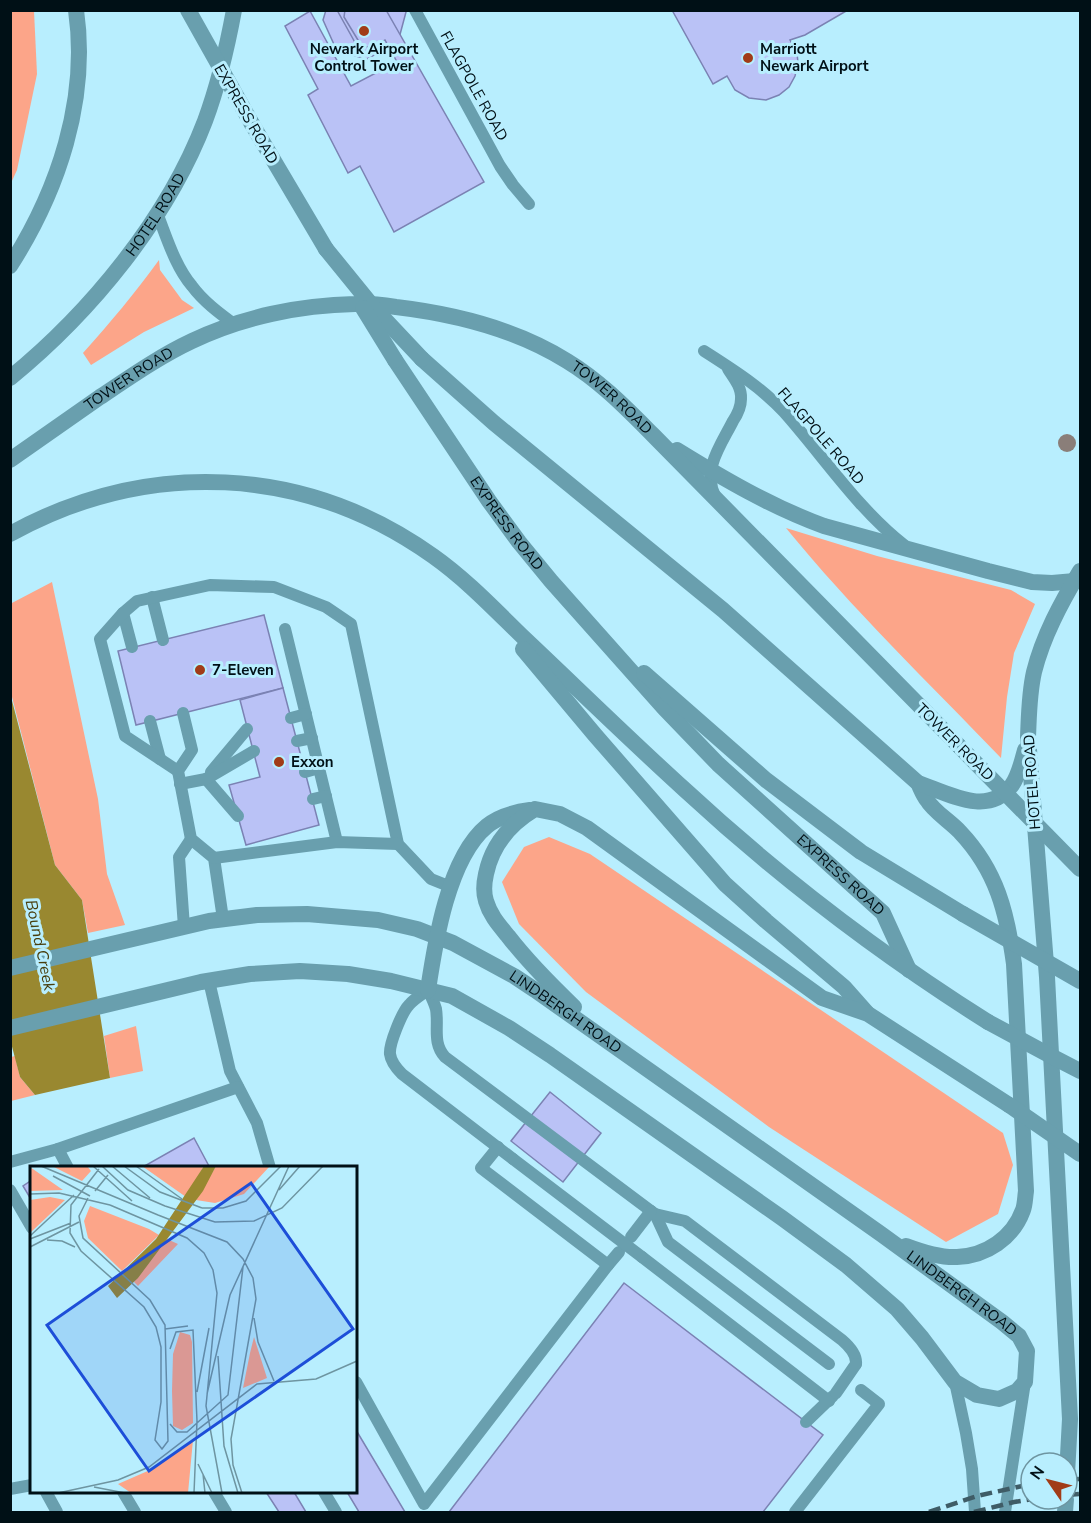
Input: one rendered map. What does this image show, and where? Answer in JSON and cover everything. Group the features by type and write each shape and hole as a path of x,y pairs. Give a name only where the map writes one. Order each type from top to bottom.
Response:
{"street":[{"path":"10,266 44,205 67,138 73,113 78,64 76,10"},
{"name":"EXPRESS ROAD","path":"188,10 326,249 395,360 513,534 585,620 718,764 883,913 909,970"},
{"name":"HOTEL ROAD","path":"10,378 91,301 158,213 186,163 205,121 213,99 234,10"},
{"path":"326,249 374,308 457,392 723,610 918,783 928,802 962,834 984,862 1005,914 1014,964 1026,1191 1024,1209 1012,1231 1003,1240 969,1256 930,1254 881,1234"},
{"name":"TOWER ROAD","path":"10,460 148,365 192,341 234,324 309,308 356,304 410,308 459,317 530,341 566,360 603,386 1080,869"},
{"path":"653,435 710,471 765,501 802,518 843,532 1032,582 1052,583 1078,576"},
{"name":"EXPRESS ROAD","path":"10,534 51,514 88,500 141,487 190,482 259,486 331,502 375,521 436,558 472,588 657,765 808,896 880,950 988,1022 1080,1071"},
{"name":"HOTEL ROAD","path":"1068,1451 1070,1419 1048,1003 1028,737 1033,674 1039,652 1048,629 1078,576"},
{"path":"472,588 709,867 746,903 844,987 868,1014"},
{"path":"585,620 766,780 861,852 1080,981"},
{"path":"918,783 968,801 980,802 996,798 1014,784 1028,737"},
{"path":"535,810 508,830 494,849 485,875 485,898 496,921 530,963 614,1046"},
{"path":"428,990 437,936 451,887 471,844 488,825 508,815 535,810 560,814 587,828 822,998 868,1014 1080,1154"},
{"name":"LINDBERGH ROAD","path":"10,968 224,919 280,914 331,915 400,925 437,936 514,976 881,1234 1002,1322 1019,1336 1027,1351 1025,1382"},
{"path":"10,1028 130,998 250,974 312,971 359,976 391,981 452,996 528,1040 828,1251 897,1309 955,1382 977,1395 999,1399 1017,1391 1025,1382"}],"lane":[{"name":"FLAGPOLE ROAD","path":"415,10 500,166 530,204"},
{"path":"158,213 179,267 191,286 234,324"},
{"name":"FLAGPOLE ROAD","path":"704,351 744,378 783,411 850,493 909,550"},
{"path":"717,500 711,489 710,471 716,451 738,412 741,398 737,384 726,365"},
{"path":"224,919 214,858 192,839 179,777 160,759 125,736 100,639 137,601 210,585 274,587 326,607 351,624 398,844 431,879 451,887"},
{"path":"152,597 163,640"},
{"path":"123,613 132,647"},
{"path":"285,629 337,842"},
{"path":"179,777 192,750 183,713"},
{"path":"291,718 306,714"},
{"path":"150,721 160,759"},
{"path":"206,779 247,729"},
{"path":"297,741 312,738"},
{"path":"179,777 206,779 254,752"},
{"path":"305,772 319,768"},
{"path":"206,779 225,794 238,816"},
{"path":"313,800 326,796"},
{"path":"184,927 179,857 192,839"},
{"path":"214,858 337,842 398,844"},
{"path":"209,981 230,1071 257,1123 270,1166"},
{"path":"806,1422 833,1397 856,1364 854,1353 842,1340 685,1221 653,1212 445,1057 440,1051 436,1034 436,1011 428,990 408,1006 401,1016 390,1048 393,1062 402,1074 642,1257 833,1397"},
{"path":"10,1162 58,1149 238,1087"},
{"path":"498,1147 481,1168 608,1265"},
{"path":"58,1149 67,1166"},
{"path":"10,1190 30,1225"},
{"path":"631,1237 653,1212"},
{"path":"653,1212 668,1242 829,1364"},
{"path":"357,1384 424,1504 619,1252"},
{"path":"955,1382 972,1469 975,1512"},
{"path":"1005,1512 1025,1382"},
{"path":"795,1512 879,1404 861,1390"},
{"path":"10,1489 30,1485"},
{"path":"47,1493 57,1512"},
{"path":"124,1493 135,1512"},
{"path":"215,1493 226,1512"},
{"path":"325,1493 336,1512"}],"shaded area":[{"path":"11,10 34,11 37,74 17,170 11,183"},
{"path":"159,260 160,270 182,300 194,308 144,332 91,365 83,353"},
{"path":"786,528 877,556 1011,590 1035,604 1014,653 1001,758 864,617"},
{"path":"52,582 98,799 107,874 125,925 88,933 82,900 55,865 11,693 10,604"},
{"path":"549,837 590,854 1003,1133 1013,1165 998,1214 946,1242 769,1127 586,992 519,924 502,882 524,847"},
{"path":"136,1026 143,1071 110,1078 104,1036"},
{"path":"15,1056 20,1077 35,1095 11,1101 11,1057"}],"water":[{"name":"Bound Creek","path":"10,693 55,865 82,900 110,1078 35,1095 20,1077 10,1039"}],"building":[{"name":"Newark Airport Control Tower","path":"326,10 405,10 406,12 398,42 367,59 337,51 323,20"},
{"path":"337,10 385,10 393,25 357,46"},
{"path":"345,10 386,10 484,182 394,232 360,166 348,173 308,95 318,89 285,26 310,11 351,86 397,62 385,40 371,48 361,45 344,17"},
{"name":"Marriott Newark Airport","path":"672,10 848,10 805,35 790,40 797,53 798,63 795,76 789,87 779,95 766,100 749,98 735,90 727,76 713,84"},
{"name":"7-Eleven","path":"264,615 283,688 136,725 118,651"},
{"name":"Exxon","path":"283,688 319,825 246,845 229,785 260,777 240,700"},
{"path":"550,1092 601,1133 563,1182 511,1141"},
{"path":"194,1138 209,1166 145,1166"},
{"path":"30,1181 30,1198 23,1186"},
{"path":"624,1283 823,1435 763,1512 449,1512"},
{"path":"357,1432 405,1512 359,1512 348,1493 357,1493"},
{"path":"267,1493 295,1493 306,1512 279,1512"}],"railway":[{"path":"929,1512 977,1496 1019,1487"},
{"path":"974,1512 1019,1501"}],"place":[{"name":"Newark Airport Control Tower","path":"364,31"},
{"name":"Marriott Newark Airport","path":"748,58"},
{"name":"7-Eleven","path":"200,670"},
{"name":"Exxon","path":"279,762"}]}
